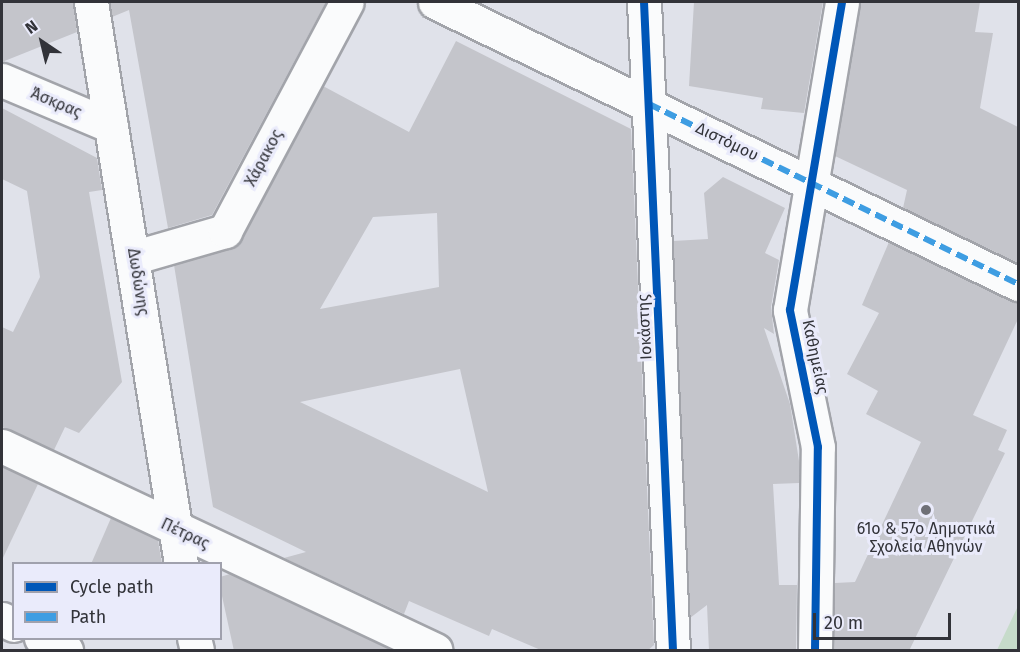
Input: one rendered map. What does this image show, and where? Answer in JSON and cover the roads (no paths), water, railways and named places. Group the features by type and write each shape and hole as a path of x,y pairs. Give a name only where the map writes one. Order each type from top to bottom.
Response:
{"street":[{"name":"Δωδώνης","path":"91,2 135,257 181,562"},
{"name":"Χάρακος","path":"135,257 225,231 347,2"},
{"name":"Διστόμου","path":"435,2 1018,284"},
{"name":"Ιοκάστης","path":"644,2 674,651"},
{"name":"Καθημείας","path":"815,651 818,447 790,310 842,2"},
{"name":"Άσκρας","path":"2,80 111,126"},
{"name":"Πέτρας","path":"2,446 175,530 435,651"},
{"path":"43,640 66,651"}],"place":[{"name":"61ο & 57ο Δημοτικά Σχολεία Αθηνών","path":"926,510"}]}
